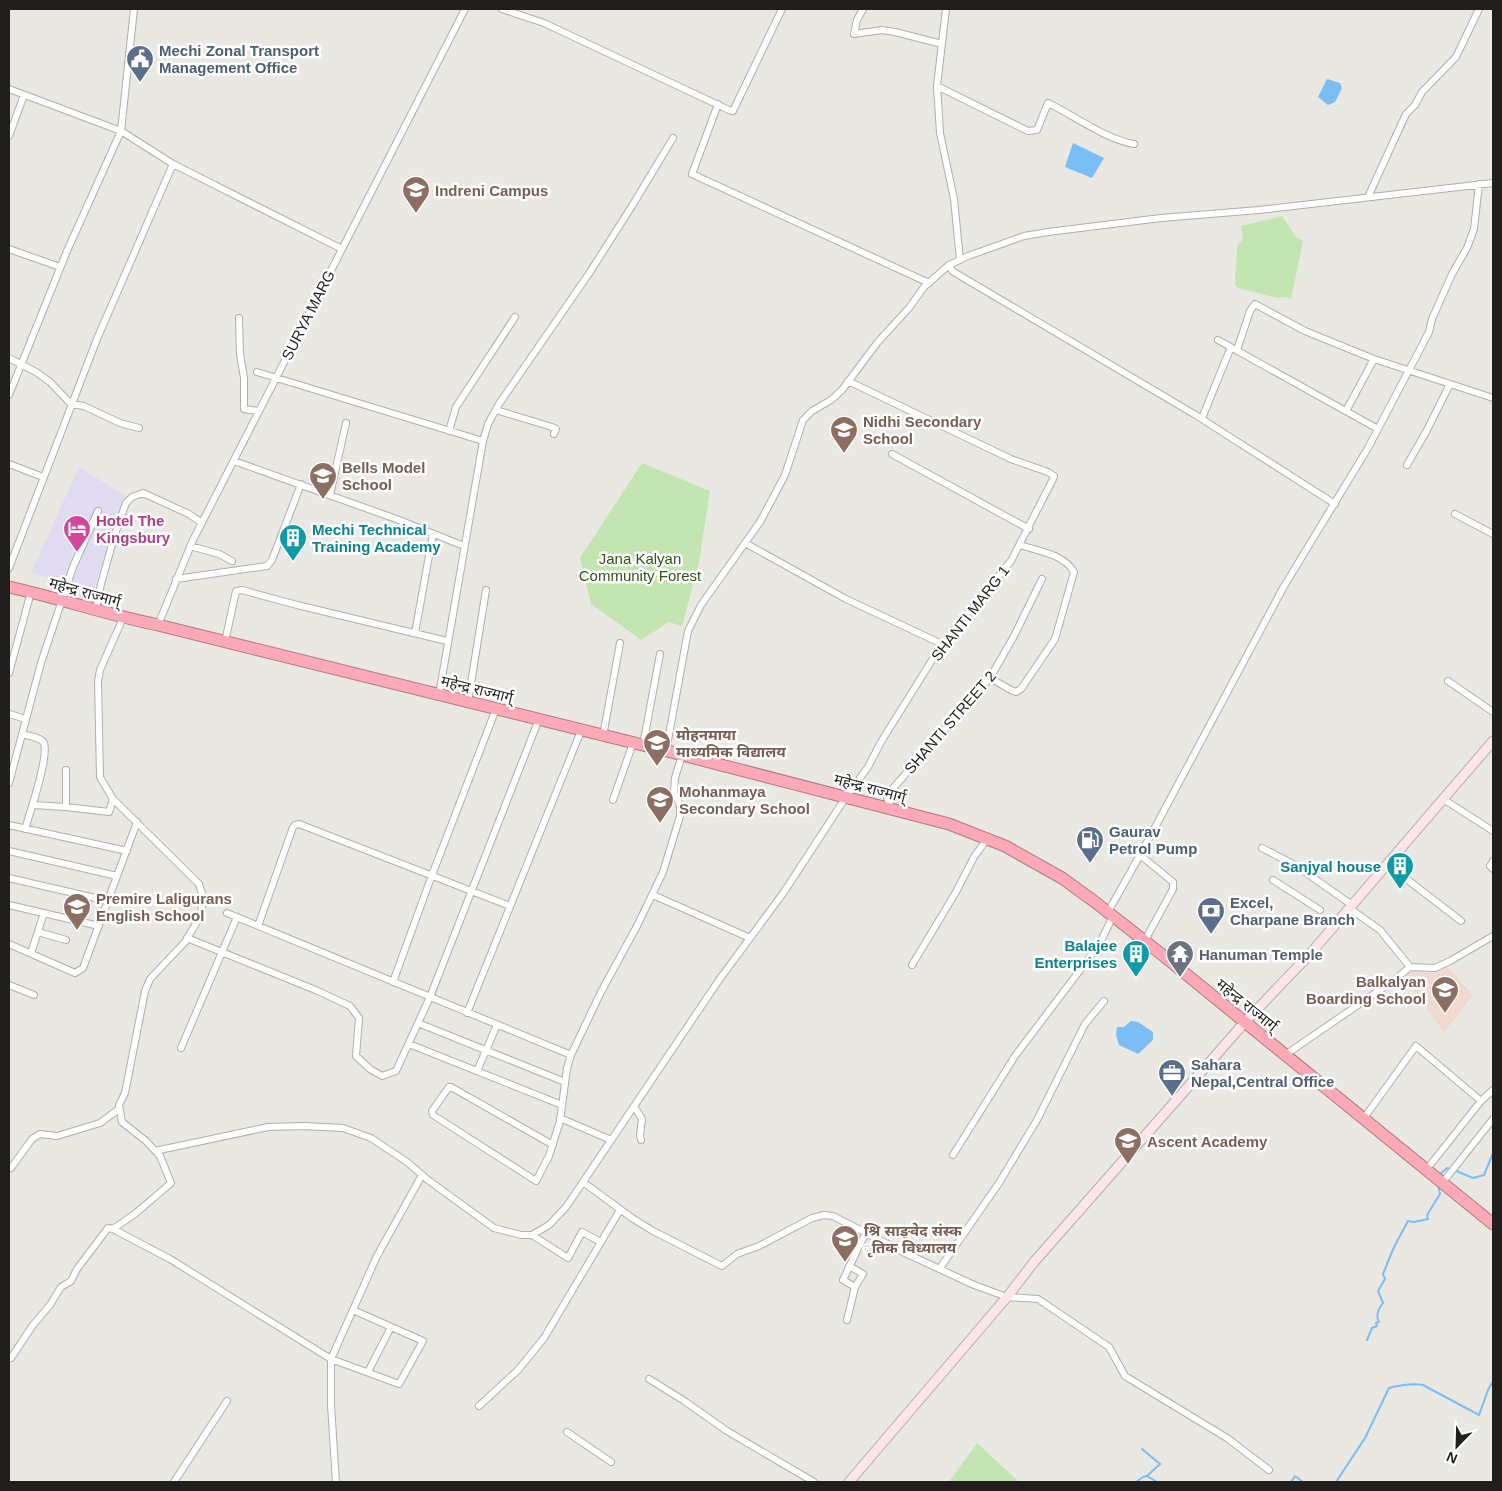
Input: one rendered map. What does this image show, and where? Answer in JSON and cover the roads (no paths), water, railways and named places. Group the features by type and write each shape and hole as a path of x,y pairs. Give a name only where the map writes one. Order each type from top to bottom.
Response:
{"highway":[{"name":"महेन्द्र राज्मार्ग्","path":"9,587 63,600 123,618 539,719 846,797 949,824 1005,846 1062,878 1111,914 1493,1224"}],"street":[{"path":"9,395 60,267 121,131 134,9"},
{"name":"SURYA MARG","path":"158,625 190,546 465,9"},
{"path":"502,9 544,23 623,62 733,111 782,9"},
{"path":"864,9 854,34 882,30 942,44"},
{"path":"946,9 937,86 940,133 954,199 960,260"},
{"path":"1368,196 1406,114 1415,105 1422,92 1456,57 1479,9"},
{"path":"937,86 1028,131 1037,130 1048,103 1110,136 1125,143 1134,144"},
{"path":"9,89 121,131 174,164 342,249"},
{"path":"9,136 24,96"},
{"path":"718,104 692,174 929,283"},
{"path":"439,695 464,546 483,441 488,424 594,266 673,138"},
{"path":"9,568 97,339 174,164"},
{"path":"666,751 688,631 701,604 760,522 785,475 804,420 812,411 831,400 842,390 877,343 929,283 949,265 1024,236 1048,232 1493,183"},
{"path":"953,1155 1015,1056 1099,945 1111,914 1140,855 1283,588 1378,430 1429,332 1432,319 1452,274 1467,248 1474,229 1479,184"},
{"path":"9,249 60,267"},
{"path":"949,265 952,271 1202,418 1335,504"},
{"path":"1202,418 1250,311 1255,304 1305,331 1374,359 1493,398"},
{"path":"449,431 456,407 514,317"},
{"path":"239,318 240,354 244,378 244,409 259,411"},
{"path":"1218,340 1378,430"},
{"path":"9,358 50,382 71,404 84,406 104,417 139,428"},
{"path":"1346,411 1374,359"},
{"path":"257,372 483,441"},
{"name":"SHANTI MARG 1","path":"532,1235 549,1225 566,1207 719,980 784,892 846,797 868,767 881,742 942,644 1005,570 1029,529 1053,479 1052,475 1011,459 848,381"},
{"path":"1408,465 1450,384"},
{"path":"496,410 552,427 556,429 554,434"},
{"path":"330,495 346,423"},
{"path":"892,454 1029,529"},
{"path":"234,461 301,484 464,546"},
{"path":"9,464 43,477"},
{"path":"176,579 268,566 301,484"},
{"path":"96,609 115,534 126,503 132,496 143,493 202,522"},
{"path":"9,783 36,679 73,567 98,510"},
{"path":"1455,514 1493,534"},
{"path":"415,633 433,534"},
{"path":"745,543 846,599 942,644"},
{"path":"990,678 1016,692 1021,689 1055,640 1074,572 1071,566 1061,558 1020,545"},
{"path":"190,546 219,554 232,560"},
{"name":"SHANTI STREET 2","path":"892,810 887,798 888,794 990,678 1014,636 1042,579"},
{"path":"225,642 236,591 242,590 306,608 447,641"},
{"path":"468,702 486,590"},
{"path":"9,673 32,592"},
{"path":"114,1229 171,1183 160,1156 122,1122 119,1105 125,1094 141,1007 150,979 187,938 201,915 203,897 199,884 113,799 100,777 98,681 100,670 123,618"},
{"path":"603,736 620,643"},
{"path":"613,800 638,744 660,654"},
{"path":"1448,681 1493,712"},
{"path":"394,982 432,875 496,709"},
{"path":"9,714 26,719"},
{"path":"187,938 318,991 350,1006 359,1018 356,1056 370,1069 382,1076 396,1071 430,997 539,719"},
{"path":"467,1013 581,730"},
{"path":"22,734 40,740 44,745 38,790 25,829"},
{"path":"849,1482 1008,1297 1034,1262 1245,1022 1310,954 1493,741"},
{"path":"553,1145 451,1087 449,1087 432,1111 433,1115 536,1181 553,1145 560,1118 571,1055 605,984 663,872 680,816 680,805 674,792 675,778 682,755"},
{"path":"66,770 66,807"},
{"path":"33,805 109,812 113,799"},
{"path":"1443,799 1493,831"},
{"path":"9,944 75,973 83,968 137,822"},
{"path":"258,926 293,827 299,824 510,906"},
{"path":"9,825 127,851"},
{"path":"912,965 956,892 974,856 987,839"},
{"path":"1262,848 1295,865 1351,906 1380,930 1410,967"},
{"path":"9,851 117,876"},
{"path":"1140,855 1172,882 1173,888 1144,942"},
{"path":"1493,861 1490,866 1493,869"},
{"path":"1388,864 1461,921"},
{"path":"9,878 108,900"},
{"path":"1272,880 1320,910"},
{"path":"652,895 750,938"},
{"path":"9,905 99,926"},
{"path":"31,953 44,913"},
{"path":"227,913 571,1055"},
{"path":"181,1048 236,917"},
{"path":"38,932 66,940"},
{"path":"1285,1055 1393,981 1410,967 1435,968 1493,936"},
{"path":"9,985 34,995"},
{"path":"940,1268 999,1183 1038,1120 1084,1024 1104,1002"},
{"path":"418,1023 565,1082"},
{"path":"477,1071 497,1025"},
{"path":"409,1044 562,1105"},
{"path":"1364,1118 1416,1046 1481,1101"},
{"path":"1426,1169 1481,1101 1493,1090"},
{"path":"634,1106 642,1119 640,1134 642,1140"},
{"path":"11,1168 32,1139 40,1134 58,1136 100,1123 119,1108"},
{"path":"560,1118 611,1140"},
{"path":"1443,1182 1493,1118"},
{"path":"155,1151 268,1127 343,1128 371,1138 407,1162 494,1228 521,1235 532,1235 568,1258 582,1232 601,1242"},
{"path":"336,1482 331,1397 331,1359 377,1256 422,1175"},
{"path":"584,1182 620,1210 653,1232 722,1266 737,1254 759,1246 812,1218 833,1216 903,1252 974,1285 1008,1297 1038,1299 1109,1347 1125,1376 1227,1438 1269,1470"},
{"path":"479,1406 518,1370 544,1338 620,1210"},
{"path":"11,1358 33,1325 50,1305 61,1286 71,1281 77,1268 108,1228 114,1229 170,1259 331,1359 399,1384 423,1341 353,1310"},
{"path":"855,1287 843,1280 866,1232"},
{"path":"847,1320 855,1287 863,1274 849,1266"},
{"path":"368,1372 392,1327"},
{"path":"649,1379 697,1409 727,1432 814,1482"},
{"path":"174,1482 227,1401"},
{"path":"567,1432 611,1462"}],"water":[{"path":"1327,79 1340,83 1342,88 1335,102 1328,105 1318,97"},
{"path":"1073,143 1104,158 1092,178 1065,167"},
{"path":"1131,1021 1138,1022 1153,1032 1153,1040 1138,1054 1119,1045 1116,1035 1117,1027 1124,1027"}],"waterway":[{"path":"1454,1170 1473,1178 1484,1175 1493,1153"},
{"path":"1440,1174 1447,1168 1450,1169"},
{"path":"1367,1340 1372,1328 1377,1326 1376,1323 1379,1322 1377,1314 1383,1303 1378,1291 1385,1279 1383,1274 1394,1247 1408,1221 1414,1222 1428,1219 1427,1215 1440,1194 1438,1185"},
{"path":"1336,1482 1365,1438 1389,1388 1414,1384 1423,1385 1479,1415 1493,1381"},
{"path":"1142,1449 1160,1464 1147,1476"},
{"path":"1136,1482 1147,1476 1157,1482"},
{"path":"1291,1482 1295,1476 1303,1482"}],"place":[{"name":"Mechi Zonal Transport Management Office","path":"140,83"},
{"name":"Indreni Campus","path":"416,214"},
{"name":"Nidhi Secondary School","path":"844,454"},
{"name":"Bells Model School","path":"323,500"},
{"name":"Hotel The Kingsbury","path":"77,553"},
{"name":"Mechi Technical Training Academy","path":"293,562"},
{"name":"मोहनमाया माध्यमिक विद्यालय","path":"657,767"},
{"name":"Mohanmaya Secondary School","path":"660,824"},
{"name":"Gaurav Petrol Pump","path":"1090,864"},
{"name":"Sanjyal house","path":"1400,890"},
{"name":"Premire Laligurans English School","path":"77,931"},
{"name":"Excel, Charpane Branch","path":"1211,935"},
{"name":"Balajee Enterprises","path":"1136,978"},
{"name":"Hanuman Temple","path":"1180,978"},
{"name":"Balkalyan Boarding School","path":"1445,1014"},
{"name":"Sahara Nepal,Central Office","path":"1172,1097"},
{"name":"Ascent Academy","path":"1128,1165"},
{"name":"श्रि साङ्वेद संस्क ृतिक विध्यालय","path":"845,1263"}],"park label":[{"name":"Jana Kalyan Community Forest","path":"640,566"}]}
